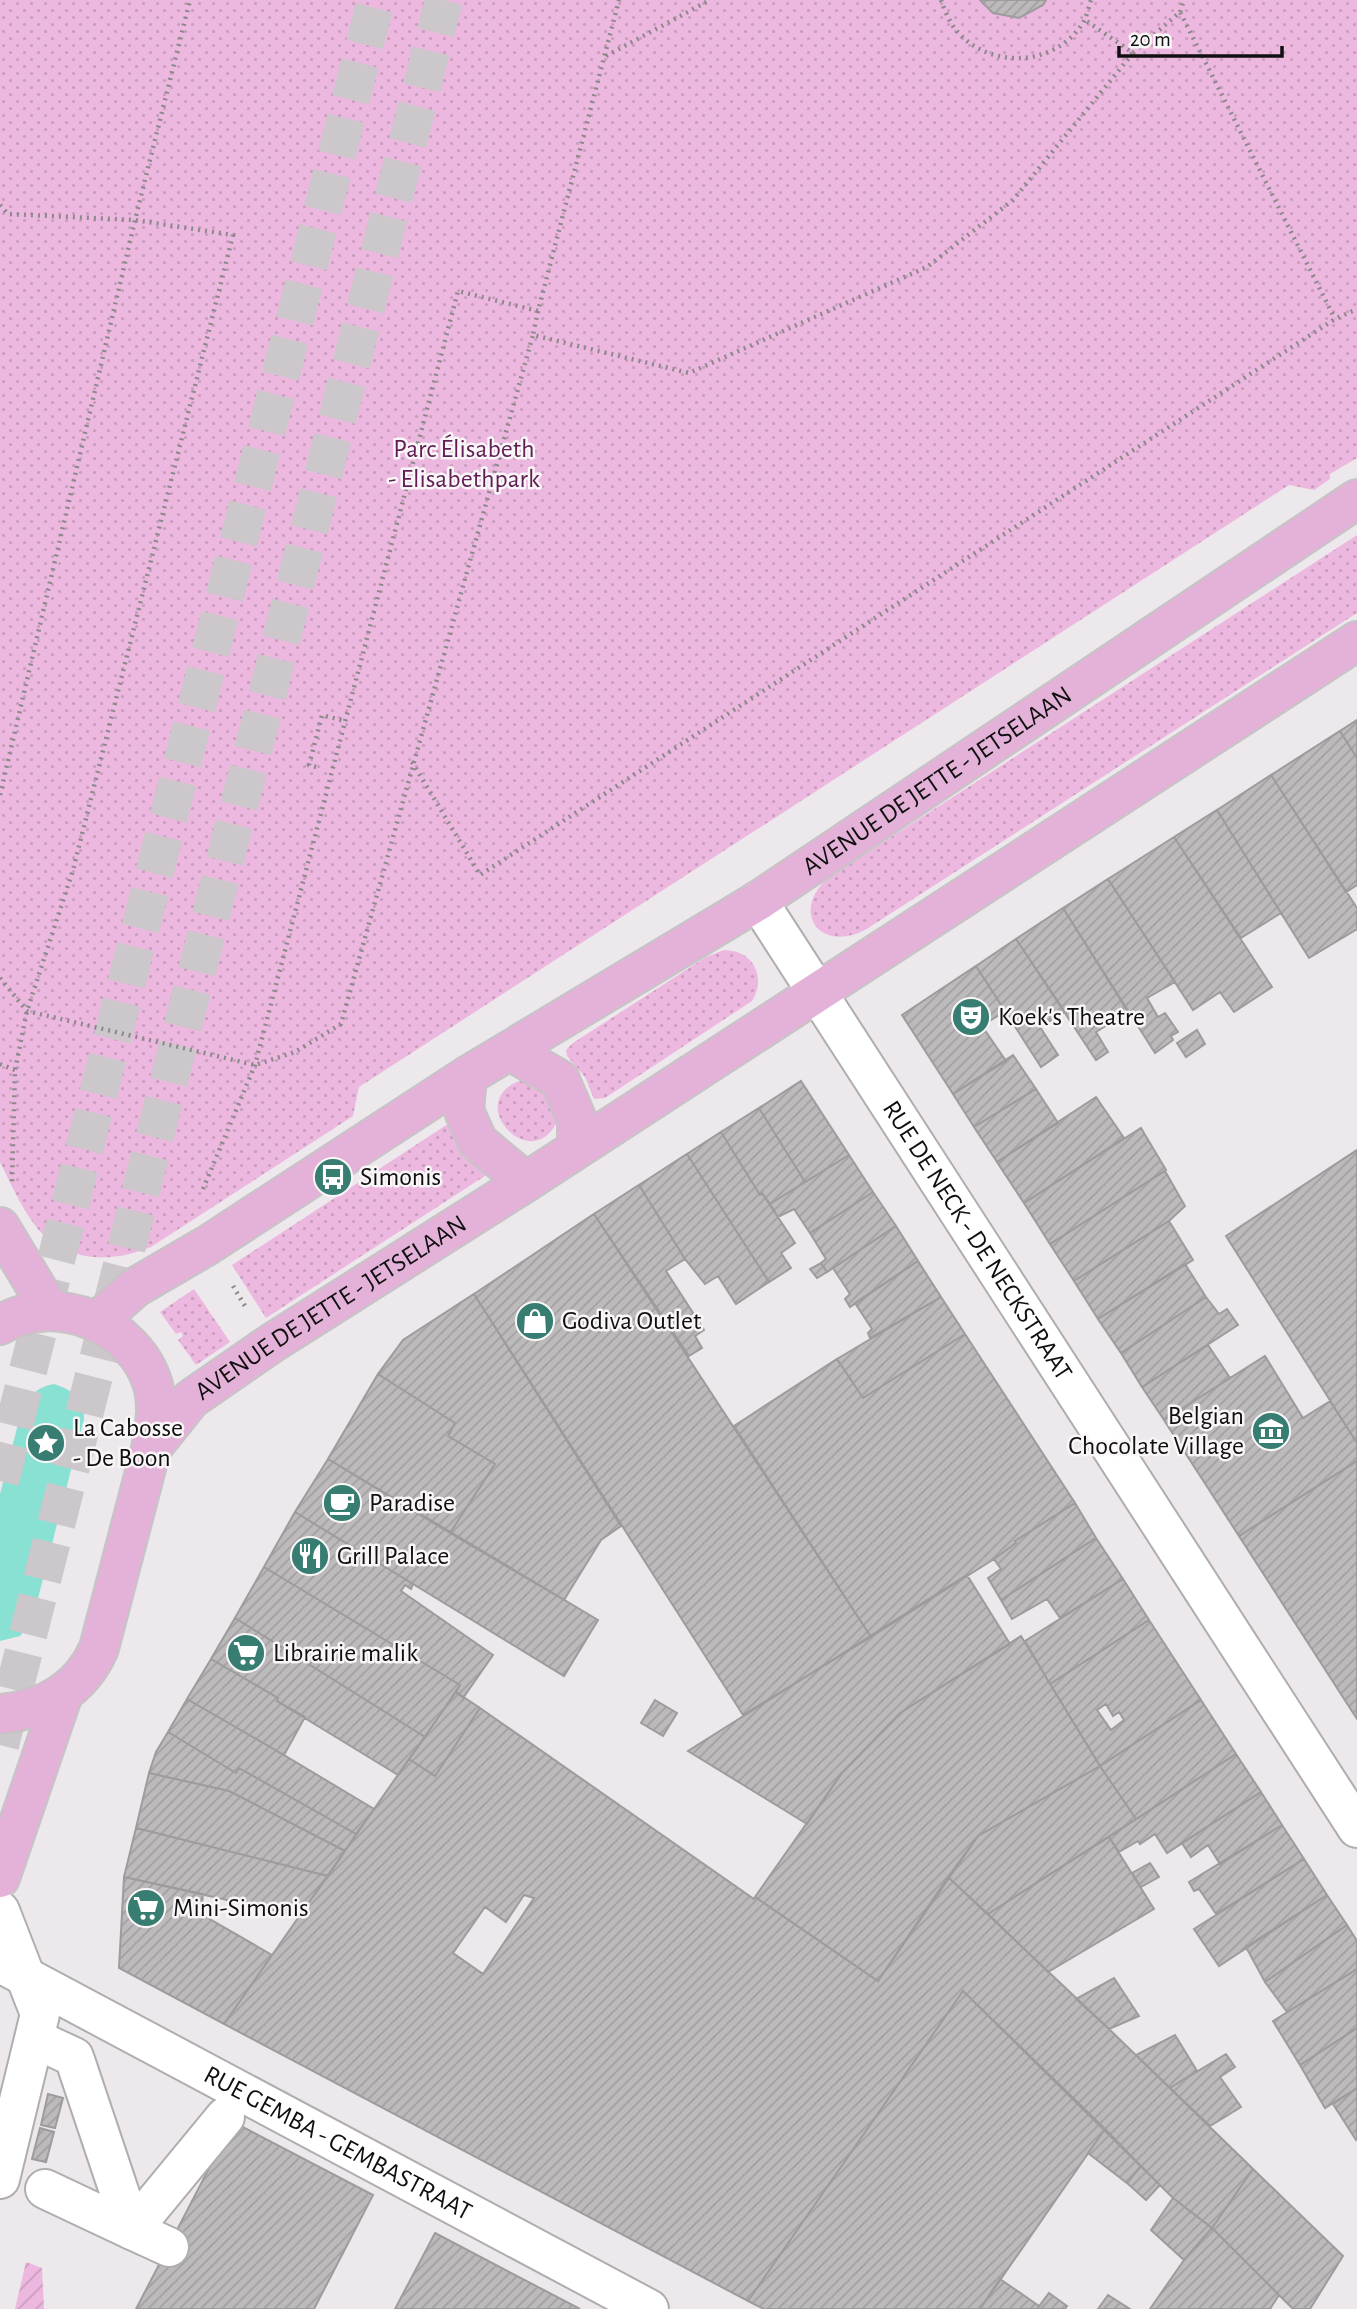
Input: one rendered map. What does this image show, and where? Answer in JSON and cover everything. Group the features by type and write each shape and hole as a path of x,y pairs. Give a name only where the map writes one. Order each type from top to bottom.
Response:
{"main road":[{"name":"AVENUE DE JETTE - JETSELAAN","path":"96,1322 136,1287 208,1245 467,1076 758,901 1357,499"},
{"name":"AVENUE DE JETTE - JETSELAAN","path":"151,1449 191,1399 272,1343 526,1182 1357,641"},
{"path":"510,1051 560,1080 577,1120 577,1147"},
{"path":"467,1076 464,1111 478,1142 526,1182"},
{"path":"0,1227 50,1310"},
{"path":"0,1325 13,1317 50,1310 69,1311 112,1331 144,1365 152,1384 157,1419 99,1648 86,1672 63,1694 32,1709 0,1714"},
{"path":"0,1878 63,1694"}],"street":[{"name":"RUE DE NECK - DE NECKSTRAAT","path":"758,901 1357,1828"},
{"path":"0,1911 13,1971 40,2014 0,2179"},
{"name":"RUE GEMBA - GEMBASTRAAT","path":"13,1971 649,2309"},
{"path":"67,2052 132,2230"},
{"path":"132,2230 225,2117"},
{"path":"45,2189 169,2247"}],"path":[{"path":"0,795 135,220 190,0"},
{"path":"0,978 27,1011 255,1065 295,1052 341,1024 533,335 619,0"},
{"path":"605,56 710,0"},
{"path":"941,0 955,29 962,36 978,49 1007,59 1037,57 1065,43 1084,20 1090,0"},
{"path":"533,335 689,373 927,267 1013,200 1133,53 1180,12 1184,0"},
{"path":"1180,12 1335,319"},
{"path":"1084,20 1133,53"},
{"path":"0,205 8,214 135,220 233,235 74,870 27,1011 15,1070 12,1184"},
{"path":"201,1193 255,1065 458,291 538,311"},
{"path":"412,762 480,875 1335,319 1357,309"},
{"path":"316,766 309,765 322,715 344,721"},
{"path":"0,1064 15,1070"},
{"path":"230,1281 250,1313"}],"green space":[{"name":"Parc Élisabeth - Elisabethpark","path":"0,0 1357,0 1357,458 1330,474 1330,479 1314,490 1289,485 359,1087 353,1116 151,1247 121,1256 91,1257 76,1254 49,1240 37,1228 0,1162"},
{"path":"1357,535 1357,613 865,930 849,936 835,936 823,933 815,925 811,904 828,878"},
{"path":"724,950 743,955 754,967 758,983 752,1001 605,1098 594,1099 585,1077 567,1056 566,1050 706,957"},
{"path":"525,1079 540,1081 557,1122 545,1137 531,1141 518,1138 506,1128 499,1115 498,1101 506,1089"},
{"path":"454,1120 491,1172 266,1318 232,1265"},
{"path":"194,1289 230,1342 196,1365 178,1340 183,1336 181,1332 176,1334 160,1312"},
{"path":"26,2262 42,2268 44,2309 15,2309"}],"shaded area":[{"path":"54,1384 76,1396 82,1406 84,1419 33,1618 20,1636 0,1641 0,1494 23,1405 36,1391"}],"building":[{"path":"980,0 1046,0 1043,5 1019,18 993,13"},
{"path":"1357,720 1357,758 1340,731"},
{"path":"1340,731 1357,758 1357,885 1346,892 1271,775"},
{"path":"1271,775 1357,908 1357,929 1309,958 1217,810"},
{"path":"1217,810 1281,913 1241,938 1174,837"},
{"path":"1174,837 1272,987 1234,1012 1220,992 1193,1010 1108,879"},
{"path":"1108,879 1175,982 1147,998 1158,1017 1165,1013 1178,1032 1171,1036 1173,1040 1155,1053 1063,908"},
{"path":"1063,908 1128,1012 1096,1032 1108,1052 1096,1060 1016,939"},
{"path":"1016,939 1065,1012 1040,1027 1058,1055 1041,1067 976,966"},
{"path":"976,966 1005,1011 982,1026 1006,1061 953,1094 902,1015"},
{"path":"1197,1030 1205,1044 1186,1057 1177,1043"},
{"path":"1013,1055 1036,1089 974,1127 953,1094"},
{"path":"801,1081 849,1155 805,1182 759,1108"},
{"path":"1036,1089 1058,1123 997,1162 974,1127"},
{"path":"1096,1097 1124,1138 1024,1203 997,1162"},
{"path":"759,1108 805,1182 770,1204 762,1193 760,1195 721,1132"},
{"path":"1141,1128 1166,1170 1050,1244 1024,1203"},
{"path":"721,1132 760,1195 762,1193 795,1243 781,1253 791,1268 769,1282 687,1154"},
{"path":"1357,1150 1357,1443 1226,1236"},
{"path":"687,1154 769,1282 736,1304 718,1276 705,1284 685,1259 639,1185"},
{"path":"849,1155 873,1192 810,1233 794,1209 778,1217 770,1204"},
{"path":"1165,1171 1185,1206 1169,1221 1074,1281 1050,1244"},
{"path":"639,1185 685,1259 666,1271 704,1330 695,1336 702,1348 689,1356 594,1214"},
{"path":"873,1192 896,1226 827,1272 821,1263 826,1259 810,1233"},
{"path":"594,1214 871,1637 743,1715 474,1294"},
{"path":"1169,1221 1193,1260 1098,1319 1074,1281"},
{"path":"896,1226 918,1261 850,1307 845,1299 850,1294 833,1268"},
{"path":"918,1261 941,1297 870,1338 868,1333 872,1329 855,1303"},
{"path":"821,1263 827,1272 817,1278 810,1269"},
{"path":"1185,1264 1206,1297 1121,1353 1098,1319"},
{"path":"474,1294 621,1526 601,1540 564,1600 450,1533 495,1464 448,1436 455,1423 378,1374 403,1340"},
{"path":"941,1297 965,1334 863,1398 837,1359"},
{"path":"1206,1297 1219,1314 1227,1309 1238,1325 1142,1387 1121,1353"},
{"path":"965,1334 1075,1503 1015,1541 1016,1543 994,1559 871,1637 734,1426 837,1359 863,1398"},
{"path":"1208,1345 1230,1378 1164,1420 1142,1387"},
{"path":"1265,1356 1303,1418 1330,1401 1357,1443 1357,1461 1239,1536 1164,1420"},
{"path":"378,1374 455,1423 448,1436 495,1464 450,1533 328,1459"},
{"path":"328,1459 598,1620 564,1676 295,1512"},
{"path":"1357,1461 1357,1719 1239,1536"},
{"path":"1075,1503 1096,1538 1001,1600 988,1578 1001,1569 994,1559 1016,1543 1015,1541"},
{"path":"295,1512 413,1584 411,1589 405,1585 401,1591 493,1655 463,1698 456,1692 460,1685 264,1567"},
{"path":"1096,1538 1123,1579 1060,1618 1047,1599 1012,1619 1001,1600"},
{"path":"264,1567 460,1685 425,1737 235,1618"},
{"path":"967,1575 1010,1644 900,1713 842,1773 807,1824 688,1751"},
{"path":"1123,1579 1149,1620 1050,1684 1025,1641"},
{"path":"235,1618 425,1737 398,1775 277,1701 278,1698 211,1659"},
{"path":"1149,1620 1201,1700 1100,1766 1050,1684","holes":["1106,1704 1113,1716 1119,1712 1124,1720 1111,1730 1097,1710"]},
{"path":"1021,1636 1100,1766 978,1836 878,1981 755,1897 842,1773 900,1713"},
{"path":"211,1659 305,1717 284,1755 187,1699"},
{"path":"456,1692 480,1708 435,1776 409,1759"},
{"path":"187,1699 374,1809 356,1834 239,1768 236,1773 168,1732"},
{"path":"655,1700 677,1713 663,1736 641,1723"},
{"path":"1201,1700 1236,1754 1136,1819 1100,1766"},
{"path":"480,1708 754,1899 755,1897 878,1981 948,1877 1253,2169 1212,2228 1173,2198 963,1991 748,2301 224,2024 409,1759 435,1776","holes":["524,1895 534,1898 483,1974 453,1953 485,1907 506,1922"]},
{"path":"168,1732 236,1773 239,1768 356,1834 345,1851 229,1791 149,1773 156,1752"},
{"path":"1236,1754 1261,1792 1167,1853 1155,1834 1140,1844 1138,1841 1119,1852 1109,1837"},
{"path":"1100,1766 1136,1819 988,1914 948,1877 978,1836"},
{"path":"149,1773 229,1791 345,1851 328,1876 136,1828"},
{"path":"1261,1792 1282,1825 1220,1864 1208,1845 1191,1857 1182,1843"},
{"path":"1282,1825 1304,1859 1216,1914 1199,1889 1194,1891 1189,1882"},
{"path":"136,1828 328,1876 299,1916 124,1877"},
{"path":"1109,1837 1154,1909 1048,1972 988,1914"},
{"path":"1304,1859 1327,1895 1219,1966 1194,1929"},
{"path":"1150,1863 1159,1877 1141,1887 1132,1873"},
{"path":"124,1877 203,1894 201,1914 272,1955 224,2024 119,1968"},
{"path":"1327,1895 1347,1925 1265,1982 1246,1947"},
{"path":"1347,1925 1357,1941 1357,1969 1287,2012 1265,1982"},
{"path":"1357,1969 1357,2028 1300,2065 1273,2021"},
{"path":"1114,1978 1139,2016 1109,2029 1076,1999"},
{"path":"963,1991 1105,2129 980,2309 764,2309 748,2301"},
{"path":"1357,2028 1357,2088 1325,2108 1300,2065"},
{"path":"1175,2035 1197,2071 1170,2088 1136,2055"},
{"path":"1226,2054 1235,2067 1220,2077 1241,2107 1210,2126 1170,2088"},
{"path":"1357,2088 1357,2139 1356,2140 1333,2104"},
{"path":"48,2094 63,2098 55,2128 41,2125"},
{"path":"233,2122 373,2195 314,2309 136,2309"},
{"path":"40,2128 54,2132 46,2162 32,2159"},
{"path":"1105,2129 1141,2166 1127,2183 1088,2153"},
{"path":"1141,2166 1160,2185 1146,2200 1127,2183"},
{"path":"1253,2169 1343,2256 1310,2309 1293,2309 1212,2228"},
{"path":"1173,2198 1212,2228 1184,2260 1151,2230"},
{"path":"1212,2228 1279,2295 1270,2309 1150,2309 1184,2260"},
{"path":"435,2233 580,2309 395,2309"},
{"path":"1000,2279 1039,2306 1037,2309 980,2309"},
{"path":"1049,2293 1067,2306 1065,2309 1037,2309"},
{"path":"1108,2295 1130,2309 1098,2309"}],"tunnel":[{"path":"0,1481 376,0"},
{"path":"0,1745 444,0"}],"place":[{"name":"Koek's Theatre","path":"971,1017"},
{"name":"Simonis","path":"333,1177"},
{"name":"Godiva Outlet","path":"535,1321"},
{"name":"Belgian Chocolate Village","path":"1271,1431"},
{"name":"La Cabosse - De Boon","path":"46,1443"},
{"name":"Paradise","path":"342,1503"},
{"name":"Grill Palace","path":"310,1556"},
{"name":"Librairie malik","path":"246,1653"},
{"name":"Mini-Simonis","path":"146,1908"}]}
